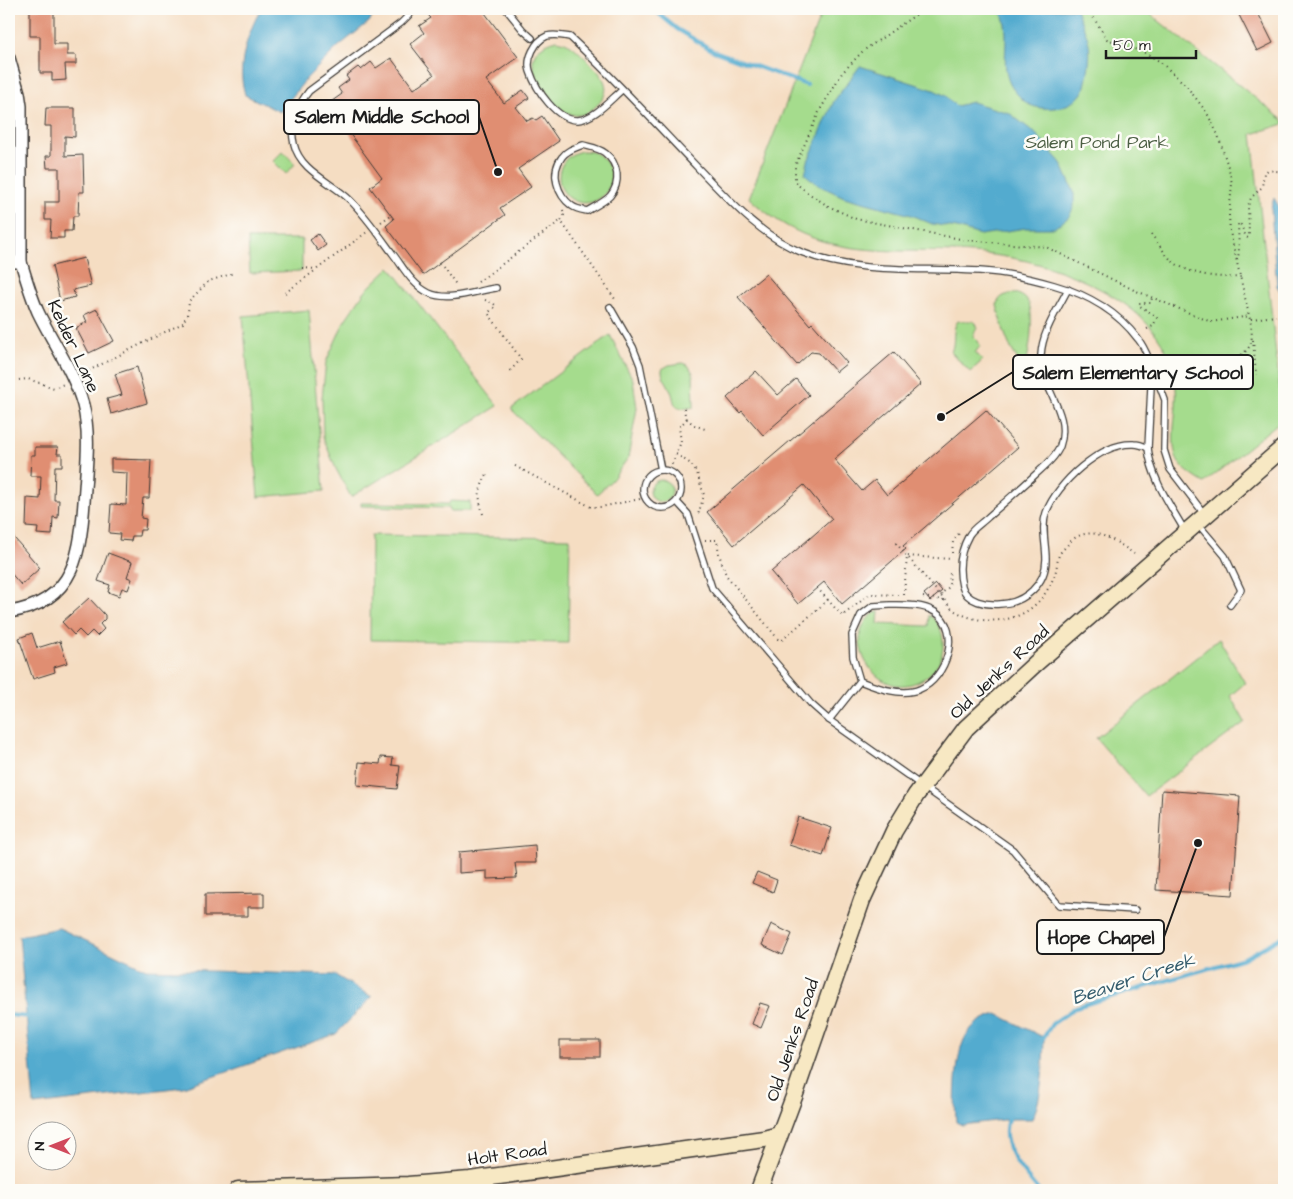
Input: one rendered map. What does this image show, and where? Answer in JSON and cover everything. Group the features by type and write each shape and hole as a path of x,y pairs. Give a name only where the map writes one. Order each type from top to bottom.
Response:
{"street":[{"name":"Kelder Lane","path":"9,58 21,106 21,262 38,312 78,389 86,421 88,450 82,536 76,561 61,586 49,597 31,607 9,612"},
{"path":"9,262 21,262"},
{"name":"Old Jenks Road","path":"759,1190 862,900 894,831 923,786 966,728 1035,664 1284,447"},
{"name":"Holt Road","path":"238,1190 408,1185 470,1180 764,1139 779,1135"}],"lane":[{"path":"414,9 401,23 309,91 300,102 294,121 294,145 304,163 349,199 420,288 438,296 496,288"},
{"path":"506,9 532,38"},
{"path":"622,90 589,117 578,120 567,118 555,112 536,84 529,69 531,55 537,43 548,36 570,37 597,62 734,205 779,241 800,252 842,264 865,267 991,272 1021,276 1068,289 1091,298 1117,318 1138,339 1152,366 1166,400 1164,450 1170,469 1197,524"},
{"path":"583,145 593,147 605,153 613,163 618,180 617,186 609,197 587,212 573,206 563,197 555,178 556,169 562,157 570,149 583,145"},
{"path":"1068,289 1048,330 1040,356 1042,367 1062,418 1063,431 1060,447 1048,463 970,534 962,552 960,574 963,590 977,601 1001,604 1021,600 1035,588 1044,573 1046,560 1045,515 1052,499 1064,483 1080,468 1112,448 1134,444 1148,448"},
{"path":"610,306 633,347 640,365 661,470"},
{"path":"1152,366 1148,448 1150,460 1158,482 1225,556 1241,590 1230,605"},
{"path":"661,470 669,471 678,478 681,491 676,502 666,509 653,507 642,491 645,479 650,474 661,470"},
{"path":"676,502 688,514 712,588 810,703 829,720 1013,850 1059,905 1135,910"},
{"path":"873,606 912,606 928,609 937,613 946,623 949,634 949,651 936,680 920,690 900,691 881,690 860,681 853,657 852,635 861,615 873,606"},
{"path":"829,720 860,681"}],"path":[{"path":"924,9 863,51 842,73 820,110 795,166 795,180 798,185 843,215 869,223 966,240 1046,247 1114,282 1211,322 1276,316"},
{"path":"1088,9 1106,39 1145,53 1160,61 1185,84 1207,113 1218,135 1232,184 1229,215 1230,232 1250,317 1256,375"},
{"path":"1237,260 1239,253 1238,223 1248,238 1248,206 1251,198 1262,187 1264,173 1268,170 1284,172"},
{"path":"440,262 461,292 475,285 560,221 564,215 563,208"},
{"path":"285,292 391,215"},
{"path":"560,221 617,302"},
{"path":"1151,234 1176,263 1190,271 1209,276 1241,277"},
{"path":"302,268 316,269"},
{"path":"84,373 183,323 188,313 189,302 209,281 234,274"},
{"path":"1147,328 1153,326 1157,318 1140,306 1139,303 1151,304 1152,297"},
{"path":"482,300 493,303 496,306 488,313 521,359 509,372"},
{"path":"1236,359 1244,354 1250,346 1252,337"},
{"path":"9,381 28,380 54,388 66,383"},
{"path":"684,408 687,419 694,425 705,429"},
{"path":"669,471 681,442 679,427 687,419"},
{"path":"676,454 691,464 698,474 704,495 698,516"},
{"path":"515,466 592,507 601,507 645,498"},
{"path":"483,514 479,502 479,490 488,472"},
{"path":"907,556 952,559 953,542 965,528"},
{"path":"703,539 717,540 719,554 726,574 778,639 785,638 828,600"},
{"path":"896,543 938,594"},
{"path":"904,595 907,556"},
{"path":"916,596 944,600 941,594 949,587 951,568"},
{"path":"818,588 842,616 870,594 910,596"}],"green space":[{"name":"Salem Pond Park","path":"823,9 1144,9 1284,121 1284,124 1252,134 1283,419 1204,483 1183,468 1178,461 1174,448 1176,385 1166,350 1157,335 1145,322 1117,299 1064,272 1013,258 965,253 869,250 838,245 808,236 779,221 749,198"},
{"path":"557,40 566,42 576,49 598,71 605,84 604,97 599,104 583,114 569,114 557,106 543,89 535,73 533,59 535,53 540,48"},
{"path":"283,151 295,164 286,174 273,161"},
{"path":"585,151 595,153 603,159 609,167 611,177 609,187 603,195 595,201 585,203 575,201 567,195 561,187 559,177 561,167 567,159 575,153"},
{"path":"248,239 302,239 302,271 250,273"},
{"path":"390,267 498,406 351,497 336,469 323,437 322,398 326,362 345,320 365,291"},
{"path":"1014,293 1025,298 1030,309 1030,346 1024,367 1013,353 997,305 1005,295"},
{"path":"309,310 324,491 258,497 243,316"},
{"path":"958,321 972,321 976,323 977,327 973,336 980,346 975,353 983,360 970,372 951,352"},
{"path":"610,335 633,380 637,408 628,458 612,480 597,494 511,409"},
{"path":"683,363 688,365 693,373 694,407 677,407 668,384 663,377 662,369 669,365"},
{"path":"661,480 669,483 672,491 669,499 661,502 653,499 650,491 653,483"},
{"path":"450,501 470,502 470,511 450,511 449,508 361,506 361,503 449,504"},
{"path":"371,535 570,538 568,643 370,640"},
{"path":"879,611 878,624 928,626 929,615 939,625 943,638 941,658 931,673 923,679 906,685 890,683 876,675 866,663 861,649 861,634 866,621"},
{"path":"1219,639 1245,683 1230,696 1245,722 1146,796 1096,738"}],"water":[{"path":"261,9 378,9 369,22 339,46 307,78 280,112 245,95 243,85 244,52 253,25"},
{"path":"999,9 1076,9 1088,40 1090,54 1085,86 1077,99 1054,108 1037,107 1023,100 1013,89 1008,80 1006,70 1006,28"},
{"path":"860,66 934,90 946,96 956,106 972,102 1009,113 1035,133 1061,163 1074,192 1074,206 1069,217 1054,228 1026,228 980,235 957,228 932,224 911,215 844,197 818,185 805,174 808,161 834,101"},
{"path":"1274,198 1284,215 1283,296 1277,286 1271,208"},
{"path":"59,928 146,969 335,975 372,997 336,1034 183,1087 34,1105 19,936"},
{"path":"997,1014 1044,1039 1042,1080 1036,1111 1032,1119 1011,1119 962,1125 956,1122 955,1106 956,1080 961,1048 969,1031 976,1024 985,1018"}],"building":[{"path":"30,9 54,9 54,44 67,44 67,55 76,55 76,64 65,64 66,80 52,81 52,73 40,73 40,36 30,36"},
{"path":"437,9 482,9 518,57 486,80 504,103 523,90 529,98 516,107 527,121 533,118 536,120 542,116 559,141 518,169 531,187 500,208 505,215 423,275 386,226 394,219 370,187 382,178 328,104 342,94 338,88 349,80 346,76 358,67 361,70 371,62 376,68 391,58 414,89 434,75 410,44 424,33 419,26 431,18 428,15"},
{"path":"1236,9 1256,9 1273,43 1257,51"},
{"path":"46,108 75,108 75,137 65,136 65,156 83,155 84,192 79,192 78,216 73,216 72,231 64,231 64,238 50,238 51,220 45,220 45,202 59,202 59,168 47,168 46,156 51,156 51,126 45,126"},
{"path":"318,234 326,245 318,251 310,240"},
{"path":"84,258 91,286 73,290 75,297 60,301 52,266"},
{"path":"766,274 810,325 812,323 847,363 836,372 819,353 811,352 797,365 738,297"},
{"path":"97,309 114,341 89,353 76,328 87,322 84,315"},
{"path":"894,352 921,384 834,459 862,491 875,480 887,495 986,410 1018,447 903,546 906,549 842,604 824,582 798,604 771,572 832,519 804,485 734,545 707,512"},
{"path":"137,367 147,403 111,414 107,399 122,395 115,374"},
{"path":"756,371 778,395 796,379 809,395 763,435 742,411 740,413 727,398"},
{"path":"35,447 58,447 57,454 62,454 62,466 55,466 54,500 59,500 58,518 53,517 52,535 37,534 38,528 26,527 27,498 40,499 41,476 30,476 31,455 35,455"},
{"path":"111,459 151,460 149,498 143,498 141,518 146,519 145,530 140,530 139,536 132,536 131,541 119,540 120,534 109,533 111,504 126,505 127,473 111,472"},
{"path":"9,532 40,568 21,585 9,571"},
{"path":"108,553 132,562 127,577 132,579 128,590 122,588 119,596 108,592 110,585 98,581"},
{"path":"936,584 942,591 930,601 924,594"},
{"path":"89,598 105,615 105,619 100,624 104,629 97,636 92,631 86,637 79,630 74,635 62,622"},
{"path":"32,633 37,648 60,641 67,663 54,667 55,672 33,679 19,638"},
{"path":"381,757 393,758 392,765 400,766 397,789 357,785 359,762 380,764"},
{"path":"1162,790 1240,796 1233,895 1156,890"},
{"path":"798,817 832,828 823,856 789,845"},
{"path":"535,845 536,863 515,863 517,878 487,879 487,871 459,873 459,852"},
{"path":"757,872 777,880 773,892 752,883"},
{"path":"264,893 264,907 248,907 248,916 205,916 205,894"},
{"path":"771,924 792,934 783,955 762,945"},
{"path":"760,1003 770,1006 761,1028 752,1024"},
{"path":"560,1040 600,1040 600,1057 560,1057"}],"waterway":[{"path":"653,9 677,29 714,51 807,85"},
{"name":"Beaver Creek","path":"1042,1040 1052,1024 1076,1007 1244,958 1284,936"},
{"path":"9,1015 30,1017"},
{"name":"Beaver Creek","path":"1009,1116 1006,1126 1008,1146 1018,1165 1038,1190"}],"place":[{"name":"Salem Middle School","path":"498,172"},
{"name":"Salem Elementary School","path":"941,417"},
{"name":"Hope Chapel","path":"1198,843"}]}
